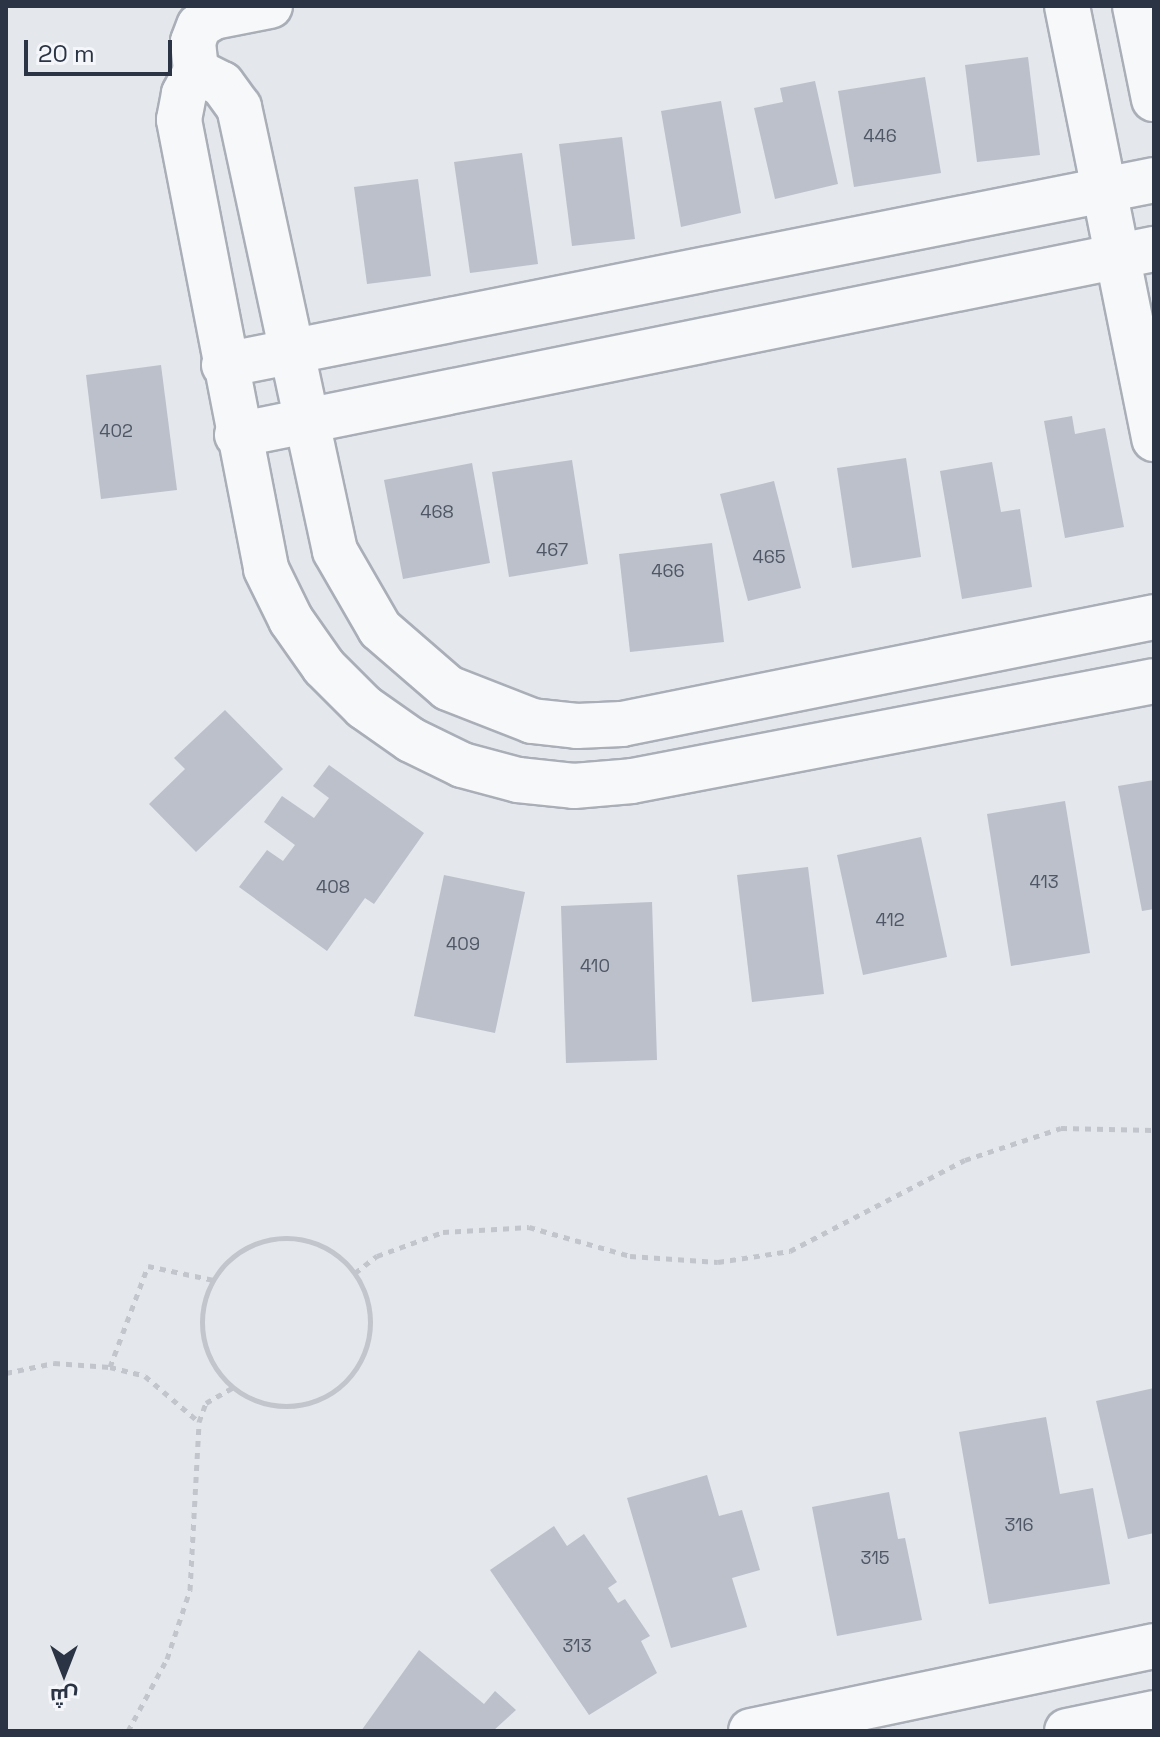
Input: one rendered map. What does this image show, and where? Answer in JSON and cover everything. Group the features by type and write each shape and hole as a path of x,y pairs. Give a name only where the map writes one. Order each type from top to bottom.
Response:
{"street":[{"path":"270,6 214,17 199,26 193,42 196,71 184,94 179,120 237,435 266,569 291,620 324,667 364,707 411,740 476,769 574,786 632,781 1154,681"},
{"path":"1067,6 1104,190 1136,253 1154,439"},
{"path":"1135,6 1154,99"},
{"path":"196,71 222,84 239,107 335,551 380,629 448,688 532,721 577,726 622,724 1154,617"},
{"path":"224,365 1154,180"},
{"path":"237,435 1136,253"},
{"path":"751,1731 1154,1646"},
{"path":"1067,1731 1154,1713"}],"path":[{"path":"355,1273 377,1256 443,1232 529,1227 630,1256 718,1262 790,1251 965,1160 1061,1128 1154,1130"},
{"path":"295,1238 318,1243 355,1273 367,1294 370,1330 359,1364 344,1382 302,1405 266,1403 234,1387 206,1349 204,1302 214,1280 248,1247 295,1238"},
{"path":"110,1367 148,1266 214,1280"},
{"path":"6,1373 54,1363 110,1367 145,1376 199,1422"},
{"path":"128,1731 167,1659 190,1590 199,1422 206,1403 234,1387"}],"building":[{"path":"1028,57 1040,155 977,162 965,65"},
{"path":"925,77 941,173 854,187 838,91"},
{"path":"815,81 838,184 775,199 754,108 783,102 780,88"},
{"path":"721,101 741,213 681,227 661,111"},
{"path":"622,137 635,239 572,246 559,144"},
{"path":"522,153 538,264 470,273 454,162"},
{"path":"418,179 431,276 367,284 354,187"},
{"path":"161,365 177,490 101,499 86,375"},
{"path":"1072,416 1075,434 1105,428 1124,527 1065,538 1044,421"},
{"path":"906,458 921,557 852,568 837,468"},
{"path":"572,460 588,564 509,577 492,472"},
{"path":"992,462 1001,512 1020,509 1032,587 962,599 940,471"},
{"path":"472,463 490,563 403,579 384,480"},
{"path":"774,481 801,588 748,601 720,494"},
{"path":"712,543 724,642 630,652 619,554"},
{"path":"225,710 283,769 196,852 149,804 185,769 174,758"},
{"path":"329,765 424,833 374,904 365,898 327,951 239,887 267,850 283,861 295,845 264,822 282,796 314,818 329,798 313,786"},
{"path":"1154,780 1154,909 1142,911 1118,786"},
{"path":"1065,801 1090,953 1011,966 987,814"},
{"path":"921,837 947,957 863,975 837,855"},
{"path":"808,867 824,994 752,1002 737,875"},
{"path":"444,875 525,892 495,1033 414,1016"},
{"path":"652,902 657,1060 566,1063 561,906"},
{"path":"1154,1388 1154,1533 1128,1539 1096,1401"},
{"path":"1046,1417 1060,1494 1093,1488 1110,1584 989,1604 959,1432"},
{"path":"707,1475 719,1516 742,1510 760,1570 732,1578 747,1627 671,1648 627,1498"},
{"path":"889,1492 898,1539 905,1538 922,1620 837,1636 812,1507"},
{"path":"554,1526 567,1546 584,1534 617,1582 608,1588 618,1603 625,1599 650,1636 641,1641 657,1673 589,1715 490,1570"},
{"path":"419,1650 484,1704 495,1691 516,1710 493,1731 361,1731"}]}
